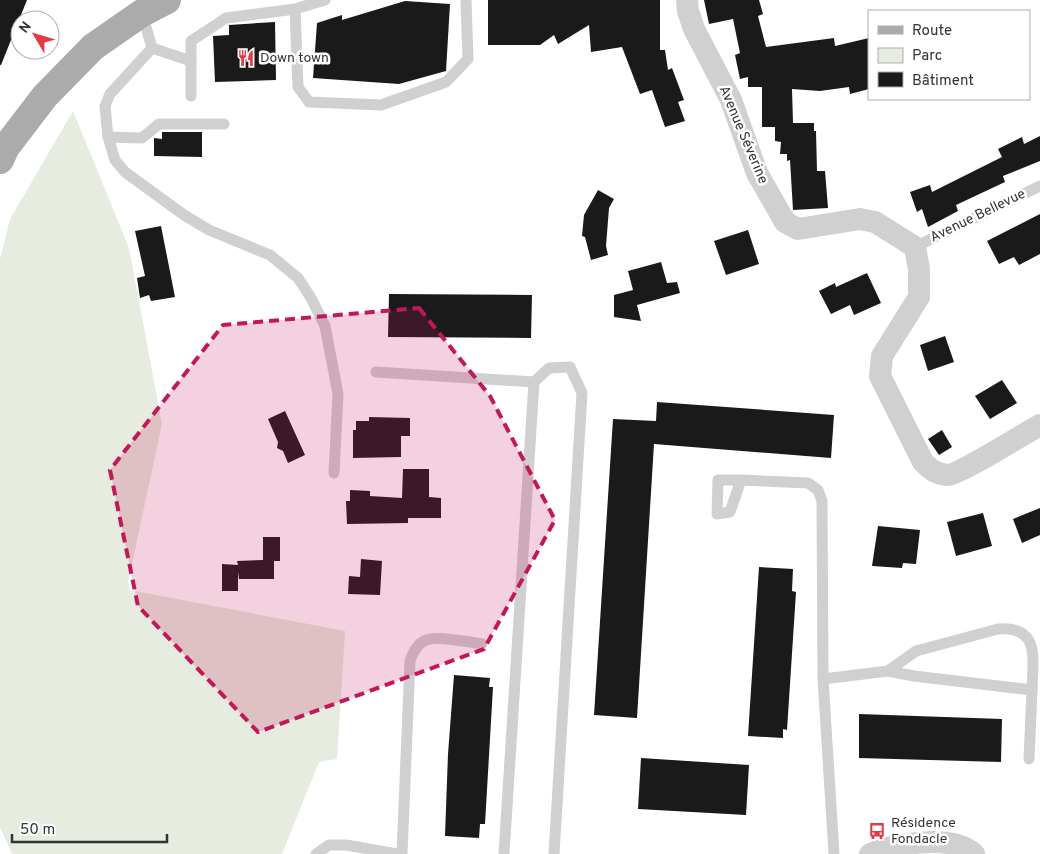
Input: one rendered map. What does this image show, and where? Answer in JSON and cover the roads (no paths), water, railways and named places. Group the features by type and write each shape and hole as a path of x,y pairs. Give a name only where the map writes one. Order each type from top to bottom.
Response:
{"main road":[{"path":"0,160 6,147 44,96 92,47 156,5"}],"street":[{"name":"Avenue Séverine","path":"688,0 688,11 694,29 731,100 757,173 785,222 798,228 860,219 875,222 915,247"},
{"path":"915,247 919,269 919,297 882,356 880,376 923,462 934,472 948,475 962,469 1040,424"},
{"path":"870,854 881,849 900,845 948,842 968,849 974,854"}],"lane":[{"path":"191,96 191,41 226,18 295,9 324,0"},
{"path":"295,9 298,87 309,102 381,105 446,82 468,59 466,0"},
{"path":"156,5 152,48 110,94 105,106 108,137 115,160 125,172 184,215 209,230 270,254 298,278 312,298 325,326 338,394 334,473"},
{"path":"152,48 191,61"},
{"path":"108,137 142,138 159,124 224,124"},
{"name":"Avenue Bellevue","path":"915,247 1040,186"},
{"path":"504,854 534,382 549,368 570,367 582,394 554,854"},
{"path":"376,372 534,382"},
{"path":"741,480 808,483 818,490 822,501 823,679 834,854"},
{"path":"888,671 916,651 998,629 1012,628 1025,633 1034,645 1029,759"},
{"path":"402,854 410,662 413,652 421,643 430,639 482,644"},
{"path":"823,679 888,671 914,676 1032,690"},
{"path":"316,854 329,845 346,845 397,854"}],"place":[{"name":"Down town","path":"246,58"},
{"name":"Résidence Fondacle","path":"877,831"}]}
